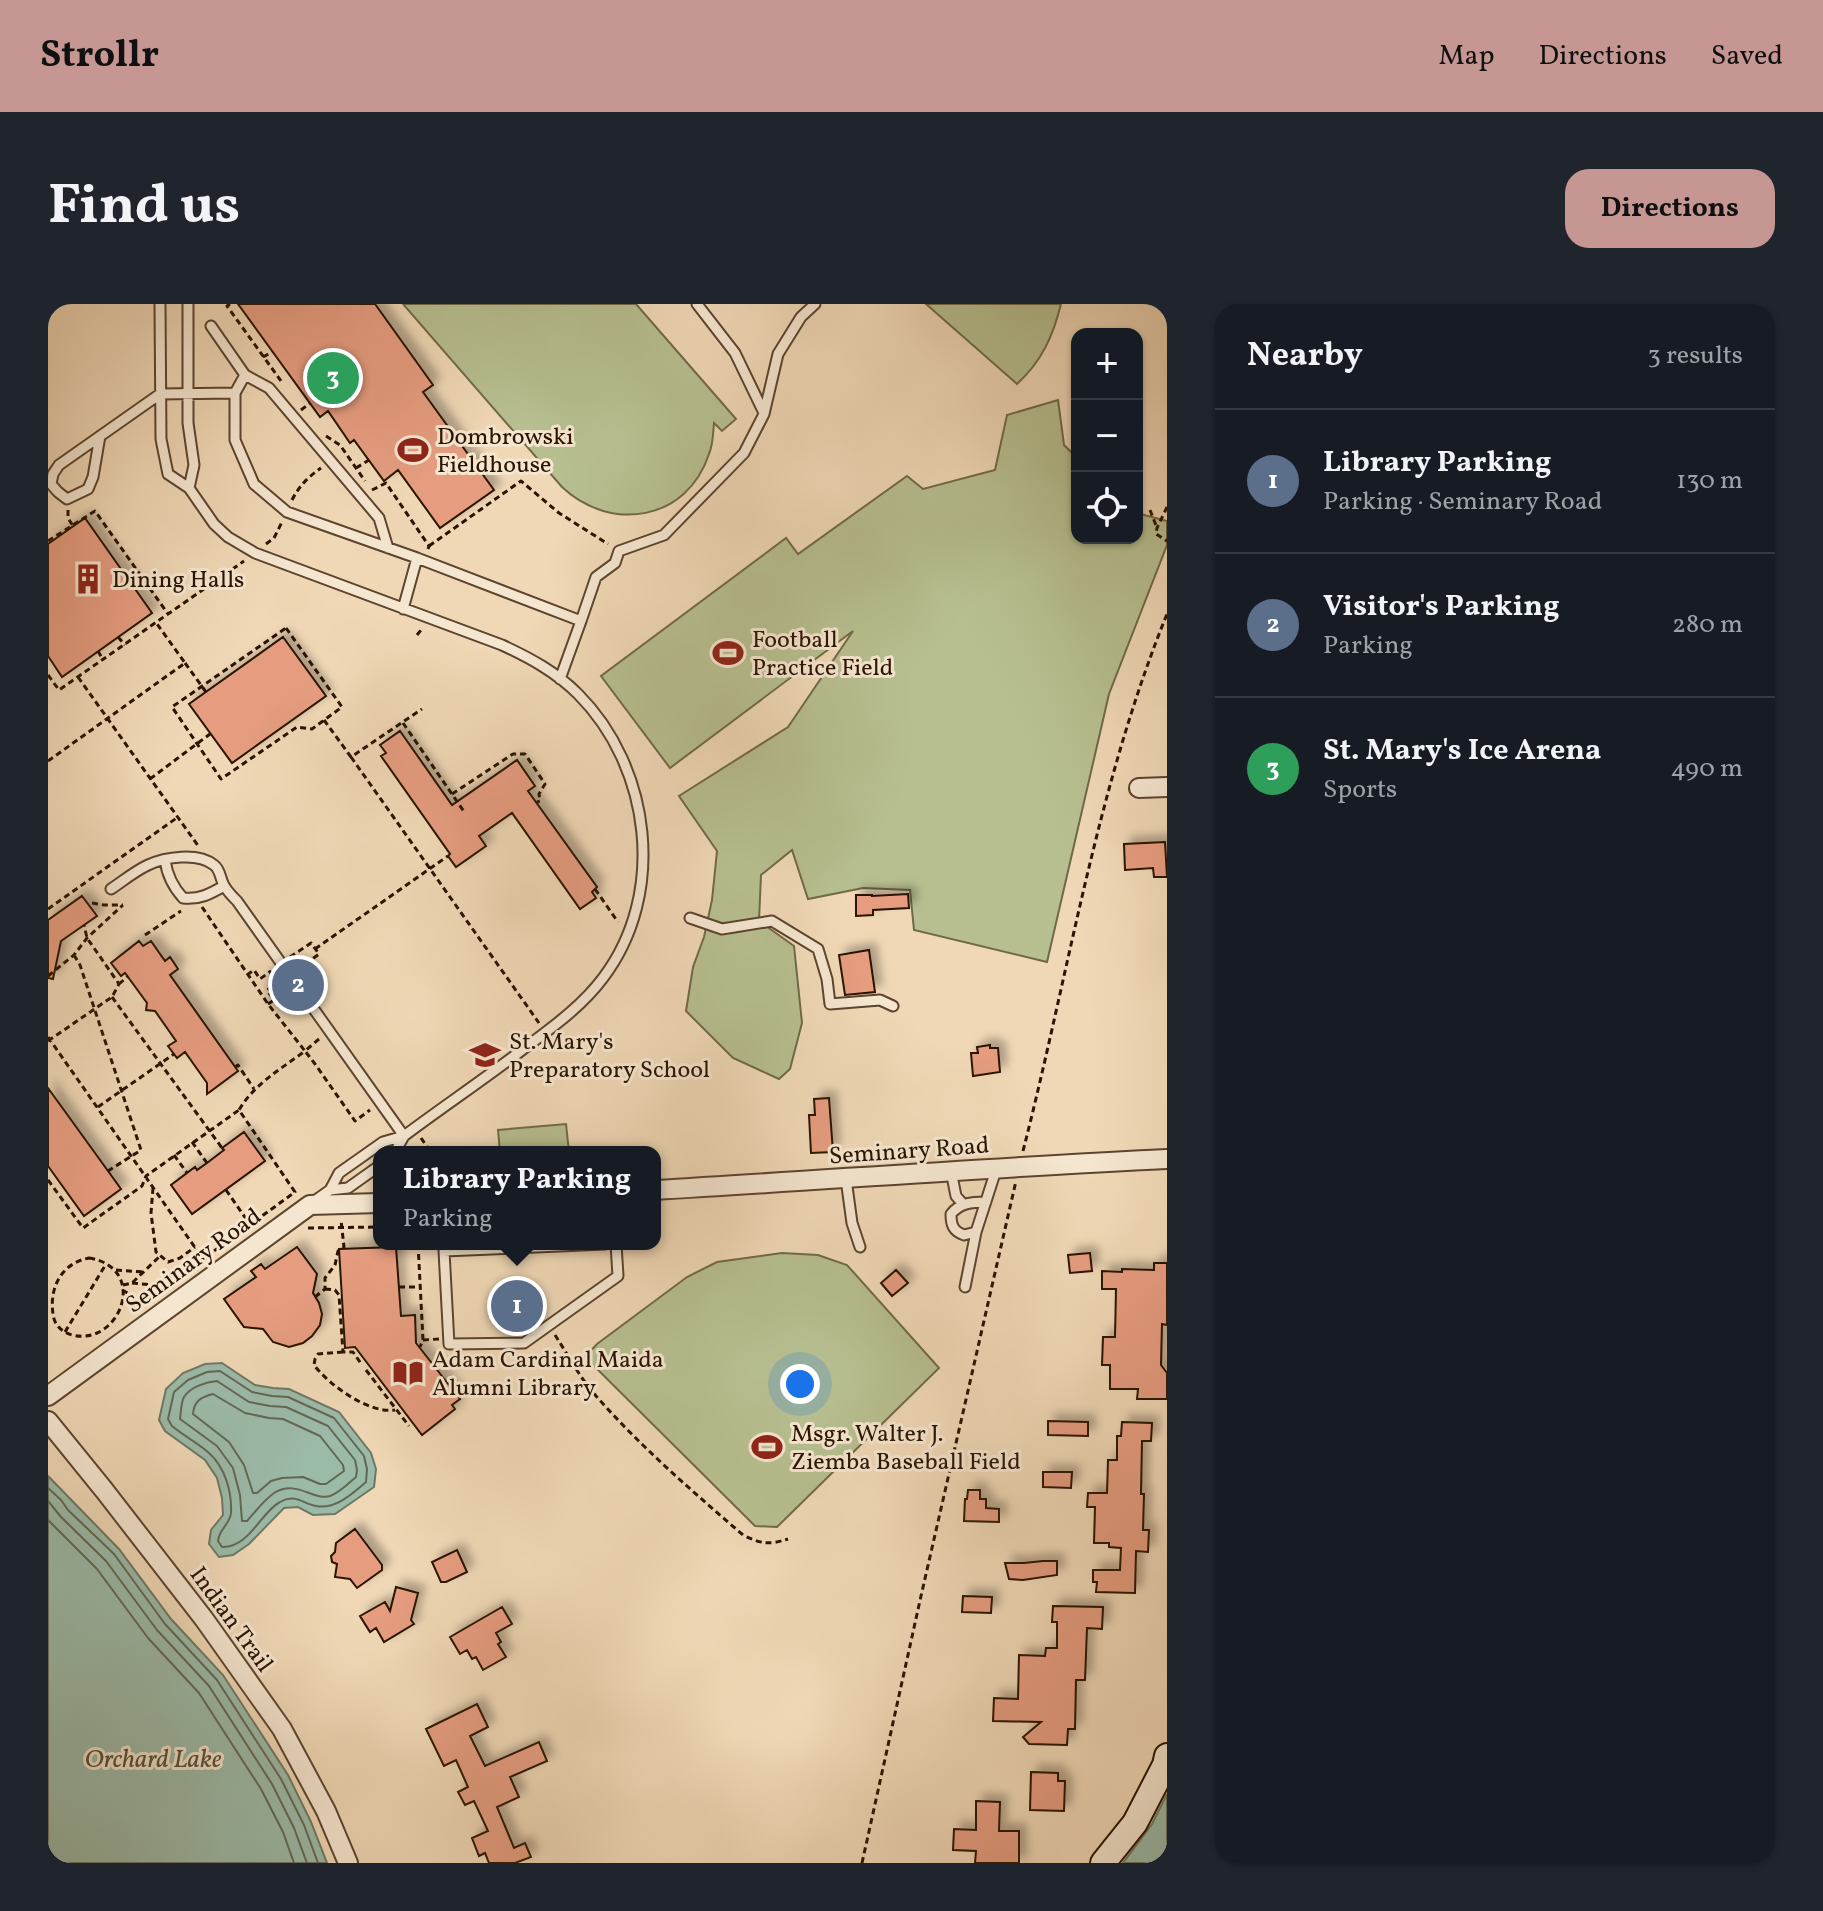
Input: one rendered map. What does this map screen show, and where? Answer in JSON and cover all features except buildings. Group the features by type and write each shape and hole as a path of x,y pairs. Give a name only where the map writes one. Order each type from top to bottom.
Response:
{"main road":[{"path":"1103,1863 1135,1823 1167,1756"}],"street":[{"path":"1139,788 1167,787"},
{"name":"Seminary Road","path":"661,1190 1167,1159"},
{"name":"Seminary Road","path":"48,1396 310,1205 335,1197 373,1202"},
{"name":"Indian Trail","path":"48,1421 204,1619 282,1729 326,1811 348,1863"}],"lane":[{"path":"160,304 161,439 168,474 189,488 221,531 255,553 502,645 538,663 578,694 608,732 634,788 642,827 641,888 629,931 604,977 547,1032 404,1136 377,1146"},
{"path":"188,304 188,433 194,465 189,488"},
{"path":"697,304 735,353 764,414"},
{"path":"560,679 596,577 615,563 619,551 664,535 744,453 764,414 778,354 801,317 815,304"},
{"path":"211,326 245,375 269,388 379,518 388,548"},
{"path":"245,375 235,393 235,440 254,484 287,512 581,621"},
{"path":"100,436 88,489 67,499 51,484 59,465 100,436 160,394 235,393"},
{"path":"403,609 417,558"},
{"path":"111,889 149,864 176,858 213,863 224,886 404,1136"},
{"path":"165,860 174,887 183,898 194,899 224,886"},
{"path":"690,918 722,929 772,921 818,949 830,1004 880,1000 893,1006"},
{"path":"398,1146 404,1136"},
{"path":"335,1197 339,1173 373,1149"},
{"path":"965,1287 976,1232 997,1167"},
{"path":"335,1197 373,1170"},
{"path":"951,1170 956,1196 963,1204"},
{"path":"846,1179 852,1223 860,1247"},
{"path":"976,1232 958,1233 951,1225 951,1214 963,1204 986,1202"},
{"path":"444,1250 449,1344 524,1343 618,1276 616,1250"}],"path":[{"path":"263,357 272,352"},
{"path":"301,410 310,403"},
{"path":"48,675 59,690 255,553 274,538 296,491 305,480 345,452"},
{"path":"356,468 369,460"},
{"path":"429,546 521,481 559,513 619,551"},
{"path":"1167,507 1156,534 1167,541"},
{"path":"1150,510 1157,528"},
{"path":"48,541 95,511 168,614"},
{"path":"862,1863 1019,1166 1109,788 1167,614"},
{"path":"156,623 206,692"},
{"path":"286,628 342,707 312,729 297,727 221,779 172,707 202,686 286,628"},
{"path":"118,637 125,645"},
{"path":"98,651 103,660"},
{"path":"48,761 185,663"},
{"path":"78,677 201,850 201,859"},
{"path":"351,757 422,709"},
{"path":"324,720 547,1032"},
{"path":"403,723 465,813"},
{"path":"150,779 210,734"},
{"path":"452,794 513,754 525,754 545,784 537,802"},
{"path":"503,761 508,766"},
{"path":"48,909 178,817"},
{"path":"315,949 448,856"},
{"path":"78,888 82,894"},
{"path":"595,889 616,920 629,931"},
{"path":"48,976 74,955 87,938 123,905 92,903"},
{"path":"199,904 355,1121 380,1103"},
{"path":"145,935 187,907"},
{"path":"84,925 87,938 119,984"},
{"path":"74,955 95,1008 141,1150"},
{"path":"128,976 112,997 49,1039 202,1260 295,1192 239,1110"},
{"path":"112,997 222,1148"},
{"path":"48,1180 83,1228 142,1186 146,1176 239,1110 254,1089 329,1031"},
{"path":"98,1107 174,1054"},
{"path":"235,1067 238,1065 254,1089"},
{"path":"187,1115 194,1110"},
{"path":"414,1129 427,1146"},
{"path":"192,1142 207,1163"},
{"path":"108,1171 147,1145"},
{"path":"174,1155 187,1173"},
{"path":"153,1188 151,1213 155,1248 160,1256 168,1262 174,1261 195,1247"},
{"path":"325,1289 325,1278 335,1265 338,1251 344,1247 335,1197"},
{"path":"66,1204 72,1200"},
{"path":"97,1206 103,1213"},
{"path":"418,1250 423,1340 420,1347"},
{"path":"122,1288 132,1283 160,1256"},
{"path":"89,1258 116,1270 122,1288 120,1308 107,1328 86,1337 75,1336 57,1327 53,1315 54,1290 62,1272 79,1260 89,1258"},
{"path":"65,1332 106,1263"},
{"path":"116,1270 145,1272"},
{"path":"132,1283 153,1285"},
{"path":"399,1287 420,1287"},
{"path":"122,1288 139,1299 154,1318"},
{"path":"315,1297 325,1289 335,1290 339,1295 343,1352"},
{"path":"549,1325 594,1394 692,1492 753,1540 771,1545 788,1539"},
{"path":"362,1365 353,1352 318,1354 314,1365 348,1394 382,1411 395,1410"},
{"path":"366,1370 409,1426"}],"shaded area":[{"path":"403,304 636,304 736,419 722,431 714,423 709,454 698,477 684,494 666,506 646,513 603,511 581,502 562,487"},
{"path":"926,304 1061,304 1045,347 1017,384"},
{"path":"1058,400 1064,445 1071,452 1071,544 1143,544 1143,515 1167,521 1167,545 1109,694 1047,962 914,930 910,890 863,888 808,899 792,850 761,875 759,921 794,946 802,1023 790,1069 779,1079 733,1058 686,1011 693,967 712,900 717,851 679,796 788,727 853,631 670,768 601,676 786,538 798,554 907,476 923,489 995,470 1007,415"},
{"path":"566,1124 568,1146 499,1146 498,1130"},
{"name":"Msgr. Walter J. Ziemba Baseball Field","path":"782,1253 818,1255 847,1265 939,1368 777,1527 755,1526 585,1357 597,1344 687,1277 717,1262"}],"water":[{"path":"222,1363 255,1385 289,1389 339,1412 371,1453 376,1469 374,1487 335,1514 313,1515 298,1507 284,1508 249,1544 233,1555 219,1557 209,1544 211,1530 223,1515 217,1478 205,1460 165,1431 159,1420 166,1389 183,1373 205,1364"},
{"name":"Orchard Lake","path":"48,1476 119,1549 171,1619 223,1675 288,1775 327,1863 48,1863"},
{"path":"1167,1794 1167,1863 1123,1863 1152,1824"}],"place":[{"name":"St. Mary's Ice Arena","path":"333,378"},
{"name":"Dombrowski Fieldhouse","path":"413,450"},
{"name":"Dining Halls","path":"88,579"},
{"name":"Football Practice Field","path":"728,653"},
{"name":"Visitor's Parking","path":"298,985"},
{"name":"St. Mary's Preparatory School","path":"485,1055"},
{"name":"Library Parking","path":"517,1306"},
{"name":"Adam Cardinal Maida Alumni Library","path":"408,1373"},
{"name":"Msgr. Walter J. Ziemba Baseball Field","path":"767,1447"}]}
